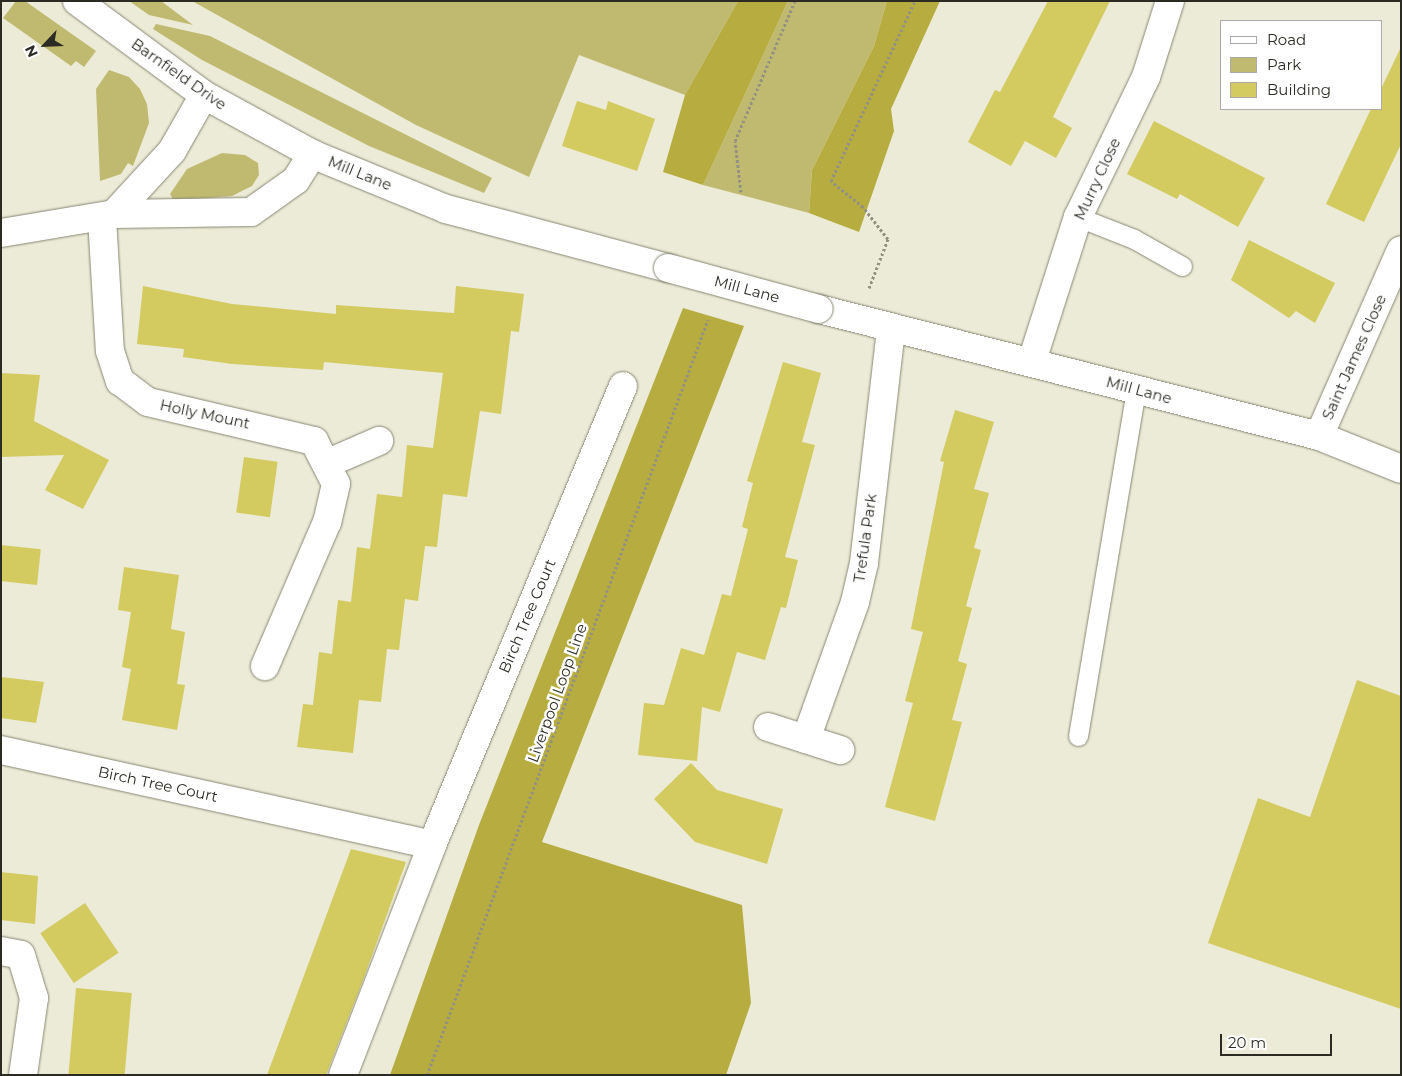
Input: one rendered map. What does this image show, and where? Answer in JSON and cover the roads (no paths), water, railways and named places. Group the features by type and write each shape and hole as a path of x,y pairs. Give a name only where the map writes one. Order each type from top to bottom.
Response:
{"street":[{"name":"Barnfield Drive","path":"77,1 204,95 312,154"},
{"name":"Murry Close","path":"1032,360 1078,217 1146,76 1170,1"},
{"path":"108,216 172,151 204,95"},
{"name":"Mill Lane","path":"1,233 108,216 251,212 296,180 312,154 446,209 891,328 1032,360 1136,390 1319,436 1401,469"},
{"name":"Holly Mount","path":"108,216 110,352 120,381 148,402 314,441 336,484 327,522 264,666"},
{"name":"Saint James Close","path":"1319,436 1401,250"},
{"name":"Trefula Park","path":"806,739 855,602 864,563 891,328"},
{"name":"Birch Tree Court","path":"343,1075 432,845 623,386"},
{"path":"326,464 379,441"},
{"path":"768,727 840,750"},
{"name":"Birch Tree Court","path":"1,750 432,845"},
{"path":"1,951 21,955 34,998 23,1075"}],"lane":[{"path":"1078,217 1134,239 1182,266"},
{"path":"1078,736 1136,390"}]}
